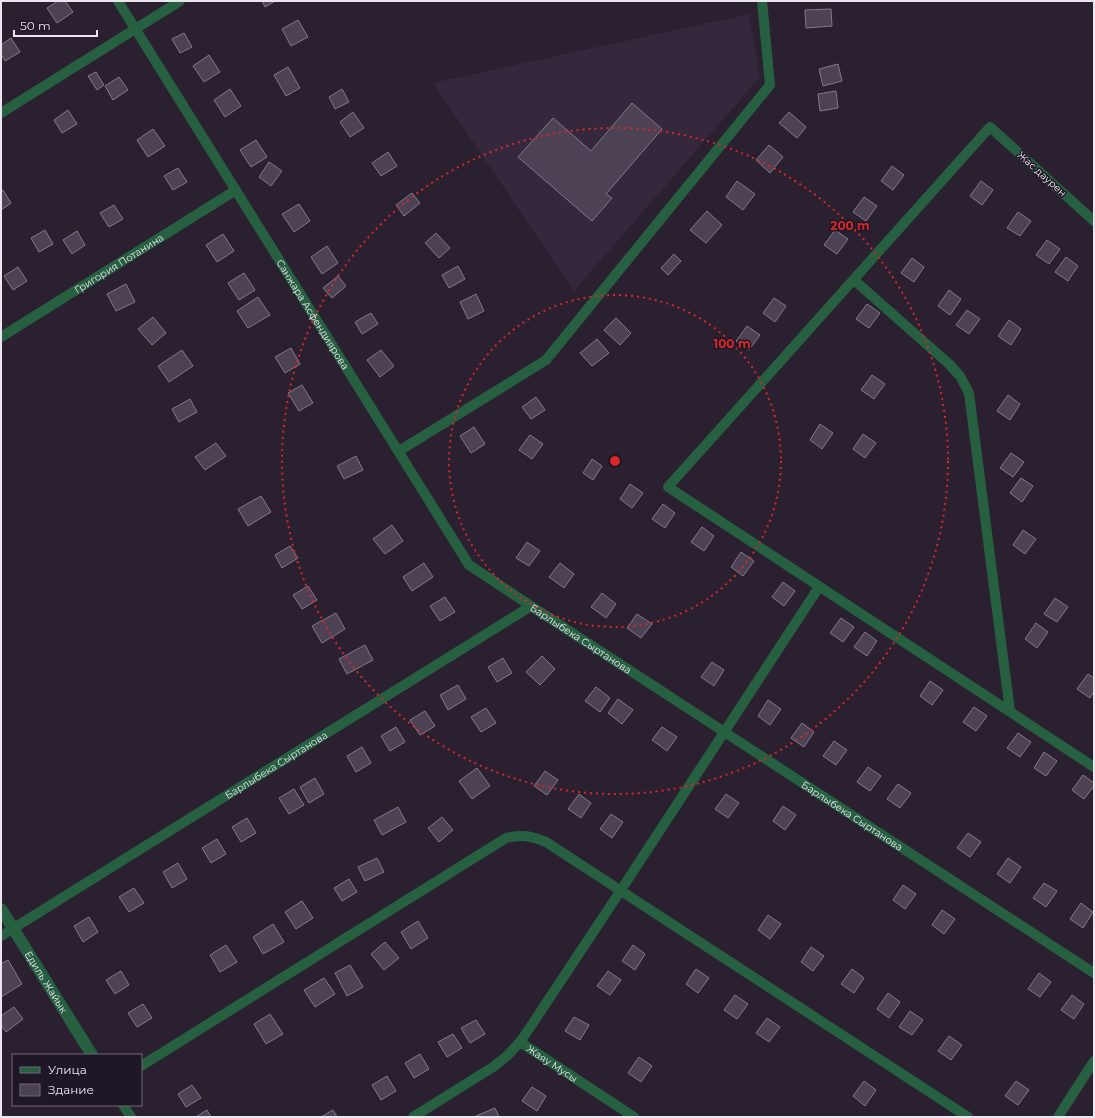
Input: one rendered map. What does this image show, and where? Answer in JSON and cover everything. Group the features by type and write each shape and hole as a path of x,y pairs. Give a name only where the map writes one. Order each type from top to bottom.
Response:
{"street":[{"name":"Санжара Асфендиярова","path":"118,1 469,565 531,606"},
{"path":"1,113 180,1"},
{"path":"399,451 546,360 770,85 762,1"},
{"name":"Жас даурен","path":"854,280 990,127 1094,221"},
{"name":"Григория Потанина","path":"1,337 236,190"},
{"path":"1010,711 969,393 960,376 949,364 854,280 668,487 1094,767"},
{"path":"520,1042 819,587"},
{"name":"Барлыбека Сыртанова","path":"1,936 531,606 1094,973"},
{"path":"142,1065 506,838 518,835 531,836 546,842 968,1117"},
{"name":"Едиль Жайык","path":"1,909 91,1054"},
{"name":"Жаяу Мусы","path":"413,1117 493,1067 507,1056 520,1042 634,1117"},
{"path":"1058,1117 1094,1061"},
{"path":"124,1106 131,1117"}],"shaded area":[{"path":"749,14 760,77 574,291 433,83"}],"building":[{"path":"58,1 65,1 73,12 57,23 47,8"},
{"path":"262,1 275,1 265,7"},
{"path":"831,9 832,26 806,28 805,10"},
{"path":"298,20 308,37 291,46 282,29"},
{"path":"184,33 192,47 180,53 172,39"},
{"path":"11,38 20,52 5,61 1,54 1,45"},
{"path":"209,55 220,72 204,82 193,66"},
{"path":"838,64 842,81 823,86 819,69"},
{"path":"288,67 300,88 286,96 274,75"},
{"path":"96,72 104,85 97,90 88,76"},
{"path":"119,77 128,90 113,100 105,86"},
{"path":"230,89 241,106 225,117 214,100"},
{"path":"342,89 349,102 335,109 329,97"},
{"path":"836,91 838,108 820,111 818,94"},
{"path":"632,103 662,129 606,194 612,198 592,221 518,157 553,118 591,151"},
{"path":"68,110 77,124 62,133 54,120"},
{"path":"353,112 364,128 350,137 340,122"},
{"path":"789,112 806,127 797,138 779,123"},
{"path":"153,129 165,146 148,157 137,140"},
{"path":"256,140 267,157 251,167 240,150"},
{"path":"769,145 783,157 770,173 756,160"},
{"path":"388,152 397,166 381,176 372,163"},
{"path":"269,162 282,171 271,186 259,177"},
{"path":"892,166 904,175 893,190 881,181"},
{"path":"178,168 187,182 173,190 164,176"},
{"path":"737,181 755,194 743,210 726,197"},
{"path":"981,181 993,190 982,205 970,196"},
{"path":"3,190 11,203 1,210 1,191"},
{"path":"412,193 420,203 404,216 396,205"},
{"path":"864,197 877,206 866,221 853,212"},
{"path":"299,204 310,221 294,232 282,214"},
{"path":"114,205 123,219 109,227 100,213"},
{"path":"707,211 722,225 706,243 690,230"},
{"path":"1018,212 1031,221 1020,236 1007,228"},
{"path":"45,230 53,244 39,252 31,238"},
{"path":"835,230 848,239 837,254 824,245"},
{"path":"77,231 85,245 72,254 63,240"},
{"path":"436,233 450,248 439,258 425,243"},
{"path":"223,234 234,251 217,262 206,245"},
{"path":"1047,240 1060,249 1049,264 1036,255"},
{"path":"327,246 338,263 322,274 311,257"},
{"path":"674,254 681,261 668,275 661,268"},
{"path":"1066,257 1078,266 1068,281 1055,272"},
{"path":"912,258 924,267 914,282 901,273"},
{"path":"458,266 465,279 449,288 442,275"},
{"path":"18,267 27,281 13,290 4,276"},
{"path":"244,273 255,290 239,300 228,283"},
{"path":"338,276 346,286 332,298 323,288"},
{"path":"126,284 135,302 116,311 107,294"},
{"path":"949,290 961,299 950,315 938,306"},
{"path":"476,294 484,311 468,319 460,302"},
{"path":"258,297 270,315 248,328 237,311"},
{"path":"774,298 786,306 775,322 763,313"},
{"path":"867,304 880,313 869,328 856,319"},
{"path":"967,310 980,319 969,334 956,325"},
{"path":"371,313 378,324 362,334 355,322"},
{"path":"153,317 166,333 152,345 138,329"},
{"path":"616,318 631,333 620,345 604,330"},
{"path":"1009,320 1021,329 1011,345 998,336"},
{"path":"747,326 760,335 749,350 736,341"},
{"path":"597,339 609,353 592,366 580,353"},
{"path":"291,348 300,364 285,373 275,357"},
{"path":"182,350 193,366 169,382 158,366"},
{"path":"381,350 394,366 380,377 367,360"},
{"path":"872,375 885,384 874,399 861,390"},
{"path":"302,385 313,403 299,411 288,393"},
{"path":"1008,395 1020,404 1010,420 997,411"},
{"path":"536,397 545,410 531,419 522,407"},
{"path":"190,399 197,412 179,422 172,409"},
{"path":"820,424 833,433 822,449 810,440"},
{"path":"474,427 485,444 471,453 460,436"},
{"path":"863,434 876,443 865,458 853,449"},
{"path":"530,435 543,444 532,459 519,450"},
{"path":"216,443 226,456 205,470 195,457"},
{"path":"1011,453 1024,462 1013,477 1000,468"},
{"path":"356,456 363,470 344,479 337,466"},
{"path":"592,459 602,466 593,480 583,473"},
{"path":"1021,478 1033,486 1022,502 1010,493"},
{"path":"630,484 643,493 632,508 620,499"},
{"path":"261,496 271,512 248,526 238,509"},
{"path":"663,504 675,513 665,528 652,519"},
{"path":"392,525 403,541 385,554 373,539"},
{"path":"702,527 714,536 704,551 691,542"},
{"path":"1023,530 1036,539 1025,554 1013,545"},
{"path":"527,542 540,551 529,566 516,558"},
{"path":"290,546 298,558 282,568 275,555"},
{"path":"741,552 754,561 743,576 731,567"},
{"path":"424,563 433,577 412,591 403,577"},
{"path":"560,563 574,574 564,588 549,577"},
{"path":"783,582 795,591 784,606 772,597"},
{"path":"308,586 317,600 302,609 293,595"},
{"path":"602,593 616,604 606,618 591,607"},
{"path":"445,597 455,612 440,621 430,606"},
{"path":"1055,598 1068,607 1057,622 1044,614"},
{"path":"336,613 345,629 322,643 312,626"},
{"path":"637,614 652,624 641,638 627,628"},
{"path":"841,618 854,627 843,642 830,633"},
{"path":"1036,623 1048,632 1037,648 1025,639"},
{"path":"865,632 877,641 867,656 854,647"},
{"path":"365,645 373,660 347,674 339,659"},
{"path":"542,656 555,669 540,685 526,672"},
{"path":"503,658 512,673 497,682 488,667"},
{"path":"712,662 724,670 714,686 701,677"},
{"path":"1088,674 1094,678 1094,691 1090,698 1077,689"},
{"path":"930,681 943,690 932,705 920,696"},
{"path":"458,685 466,699 448,710 440,695"},
{"path":"596,687 610,698 600,712 585,701"},
{"path":"618,699 633,710 622,724 608,713"},
{"path":"768,700 781,709 770,725 758,716"},
{"path":"974,707 987,716 976,731 963,722"},
{"path":"486,708 496,723 481,732 471,717"},
{"path":"425,711 435,726 420,735 410,720"},
{"path":"802,723 814,732 804,747 791,738"},
{"path":"396,727 405,742 390,751 381,736"},
{"path":"662,727 677,737 667,751 652,740"},
{"path":"1018,733 1031,742 1020,757 1007,748"},
{"path":"834,741 847,750 836,765 823,756"},
{"path":"362,747 371,763 356,772 347,756"},
{"path":"1044,752 1057,761 1046,776 1034,768"},
{"path":"868,767 881,776 870,791 857,782"},
{"path":"477,768 490,786 472,799 459,781"},
{"path":"545,771 558,780 547,795 534,786"},
{"path":"1083,775 1094,783 1094,786 1084,799 1072,790"},
{"path":"315,778 324,794 309,803 300,787"},
{"path":"898,784 911,793 900,808 887,799"},
{"path":"294,789 304,805 289,814 279,798"},
{"path":"579,794 591,803 581,818 568,809"},
{"path":"726,794 739,803 728,818 715,809"},
{"path":"783,806 796,815 785,830 773,821"},
{"path":"398,807 406,822 382,835 374,820"},
{"path":"611,814 623,822 612,838 600,829"},
{"path":"442,817 453,830 439,842 428,828"},
{"path":"247,818 256,833 241,842 232,827"},
{"path":"968,833 981,842 970,857 957,848"},
{"path":"217,839 226,854 211,863 202,848"},
{"path":"377,858 384,872 365,881 358,867"},
{"path":"1008,858 1021,867 1010,883 997,874"},
{"path":"178,863 187,879 172,888 163,872"},
{"path":"349,879 357,892 342,901 334,888"},
{"path":"1044,883 1057,891 1046,907 1033,898"},
{"path":"903,885 916,894 905,909 893,900"},
{"path":"134,888 144,903 129,912 119,897"},
{"path":"302,901 313,918 296,929 285,912"},
{"path":"1081,903 1093,912 1083,928 1070,919"},
{"path":"942,910 955,919 944,934 932,925"},
{"path":"768,915 781,924 770,939 758,930"},
{"path":"89,917 98,932 83,942 74,926"},
{"path":"418,921 428,938 411,949 401,932"},
{"path":"273,924 284,942 263,954 253,937"},
{"path":"385,942 399,958 384,970 371,954"},
{"path":"226,945 237,962 220,972 210,955"},
{"path":"633,945 645,954 635,970 622,961"},
{"path":"811,947 824,956 813,971 801,962"},
{"path":"8,960 22,984 1,997 1,964"},
{"path":"350,965 363,987 347,996 335,973"},
{"path":"696,969 709,978 698,993 686,984"},
{"path":"852,969 864,978 854,993 841,984"},
{"path":"121,971 129,985 115,994 106,980"},
{"path":"608,971 621,980 610,995 597,986"},
{"path":"1039,973 1051,982 1040,997 1028,989"},
{"path":"324,978 335,994 315,1007 304,990"},
{"path":"888,993 900,1002 889,1018 877,1009"},
{"path":"735,995 748,1004 737,1019 724,1010"},
{"path":"1072,995 1084,1004 1074,1019 1061,1010"},
{"path":"143,1004 152,1018 137,1027 128,1013"},
{"path":"14,1007 23,1019 6,1032 1,1025 1,1016"},
{"path":"910,1011 923,1020 912,1035 899,1027"},
{"path":"270,1014 283,1034 266,1044 254,1024"},
{"path":"574,1017 589,1025 580,1040 565,1031"},
{"path":"767,1018 780,1027 769,1042 756,1033"},
{"path":"476,1020 485,1034 470,1043 461,1028"},
{"path":"453,1034 462,1048 447,1057 438,1042"},
{"path":"949,1036 962,1045 951,1060 938,1051"},
{"path":"420,1054 429,1069 414,1078 405,1063"},
{"path":"639,1057 652,1066 641,1082 628,1073"},
{"path":"387,1076 396,1091 381,1100 372,1085"},
{"path":"864,1081 876,1090 865,1106 853,1096"},
{"path":"1016,1081 1029,1090 1018,1105 1005,1096"},
{"path":"192,1085 201,1098 186,1107 178,1094"},
{"path":"532,1087 546,1096 537,1111 522,1101"},
{"path":"495,1108 499,1117 476,1117 476,1116"},
{"path":"207,1110 211,1117 196,1117"},
{"path":"333,1110 337,1117 321,1117"}]}
